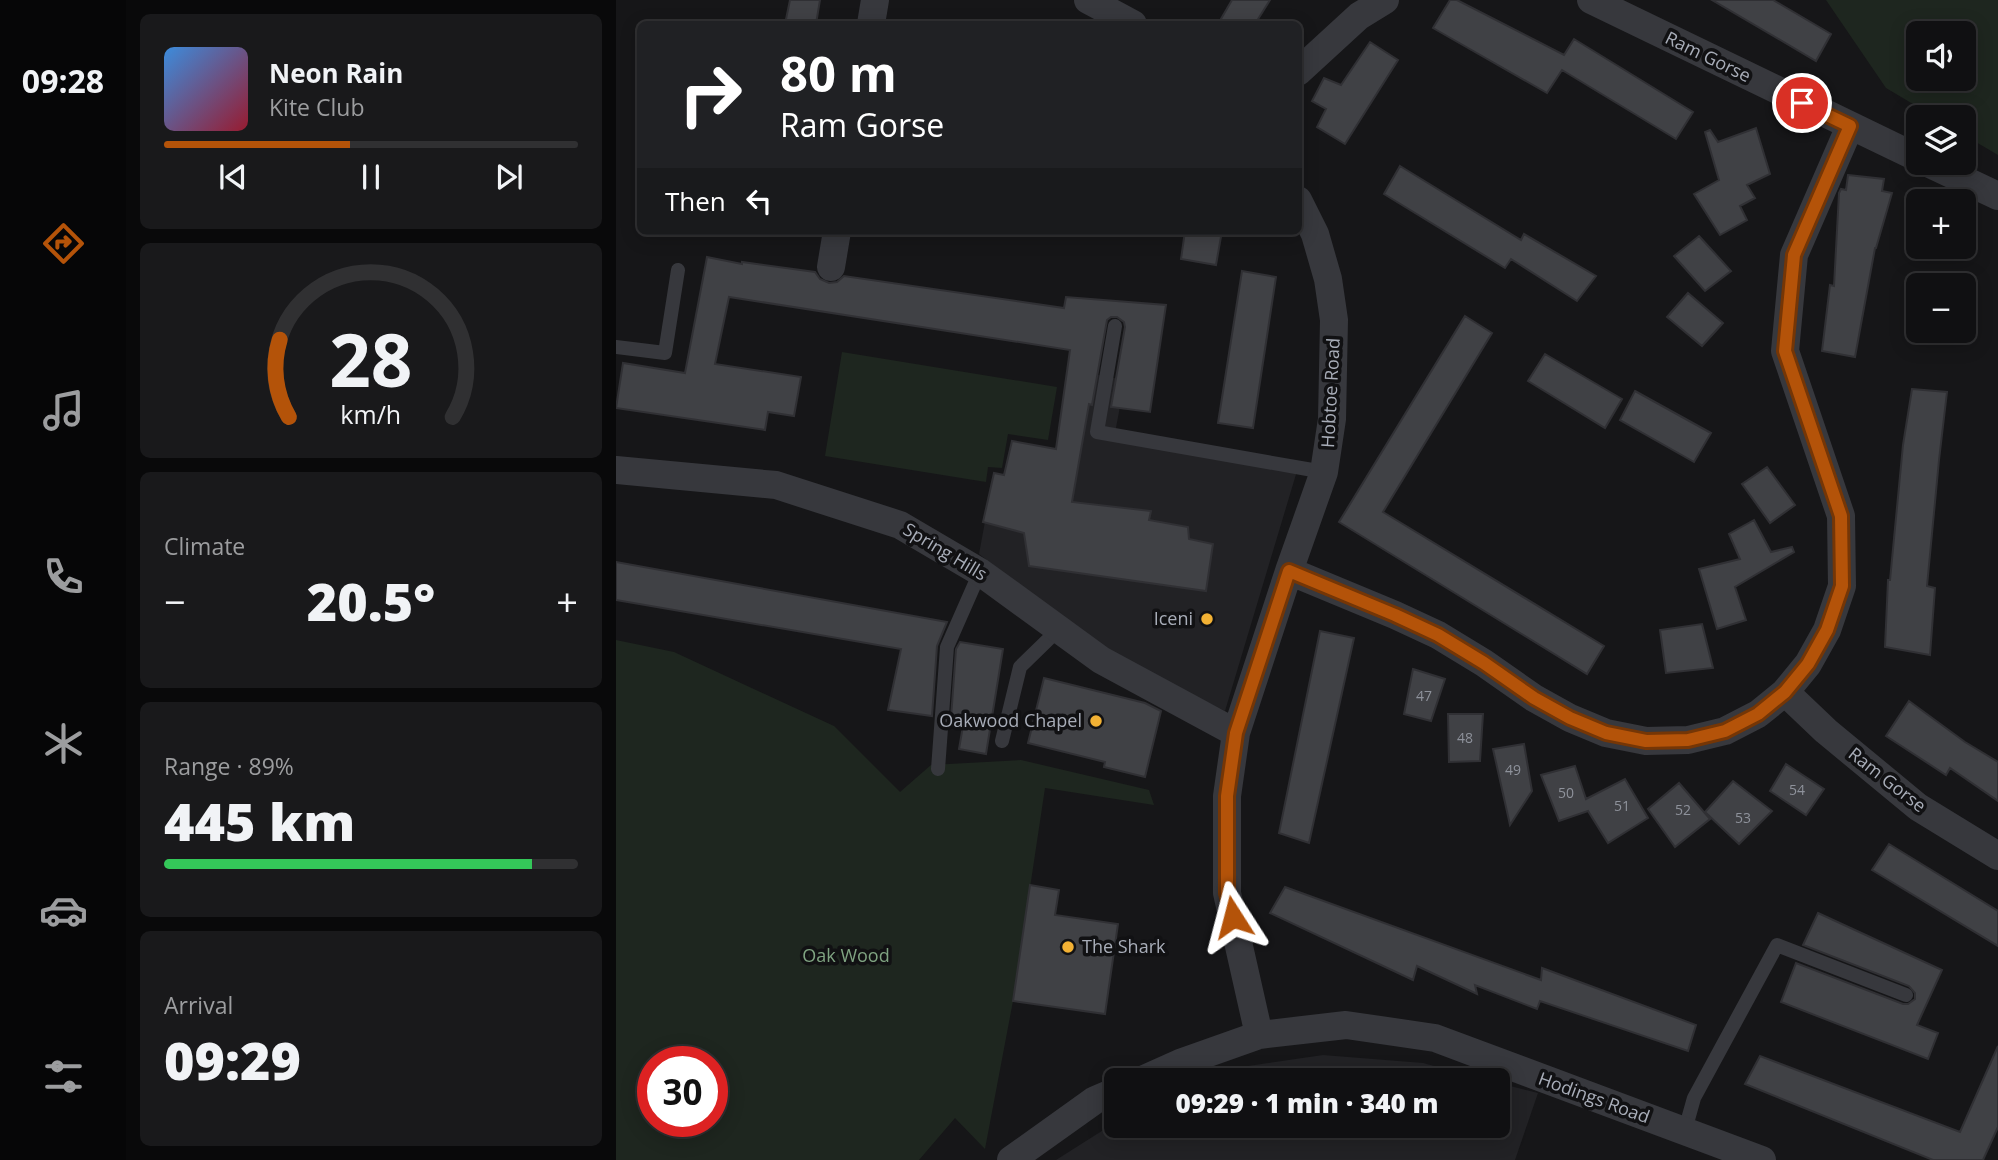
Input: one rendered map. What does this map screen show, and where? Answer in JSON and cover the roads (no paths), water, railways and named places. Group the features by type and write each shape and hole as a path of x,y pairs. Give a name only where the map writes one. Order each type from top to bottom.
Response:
{"street":[{"path":"872,21 875,0"},
{"path":"1088,0 1127,21"},
{"path":"1302,68 1359,16 1385,0"},
{"name":"Ram Gorse","path":"1591,0 1906,152"},
{"path":"1289,571 1438,635 1534,698 1570,718 1606,733 1646,741 1688,740 1725,731 1758,714 1785,692 1808,664 1827,630 1842,586 1841,516 1785,351 1794,255 1850,126"},
{"path":"1953,175 1998,196"},
{"name":"Hobtoe Road","path":"1259,1035 1227,893 1227,796 1236,733 1324,472 1332,419 1334,320 1328,279 1315,234 1302,208"},
{"path":"831,267 836,235"},
{"name":"Spring Hills","path":"616,470 776,485 900,525 980,572 1101,660 1236,733"},
{"name":"Ram Gorse","path":"1785,692 1826,732 1917,807 1998,856"},
{"name":"Hodings Road","path":"1169,1068 1259,1035 1346,1026 1435,1038 1762,1160"},
{"path":"1011,1160 1104,1096"}],"lane":[{"path":"616,347 665,353 678,270"},
{"path":"1115,326 1097,432 1324,472"},
{"path":"938,769 947,647 980,572"},
{"path":"1002,741 1020,667 1059,629"},
{"path":"1685,1130 1694,1098 1777,945 1906,995"}],"place":[{"name":"Iceni","path":"1207,619"},
{"name":"Oakwood Chapel","path":"1096,721"},
{"name":"The Shark","path":"1068,947"}],"park label":[{"name":"Oak Wood","path":"846,956"}]}
